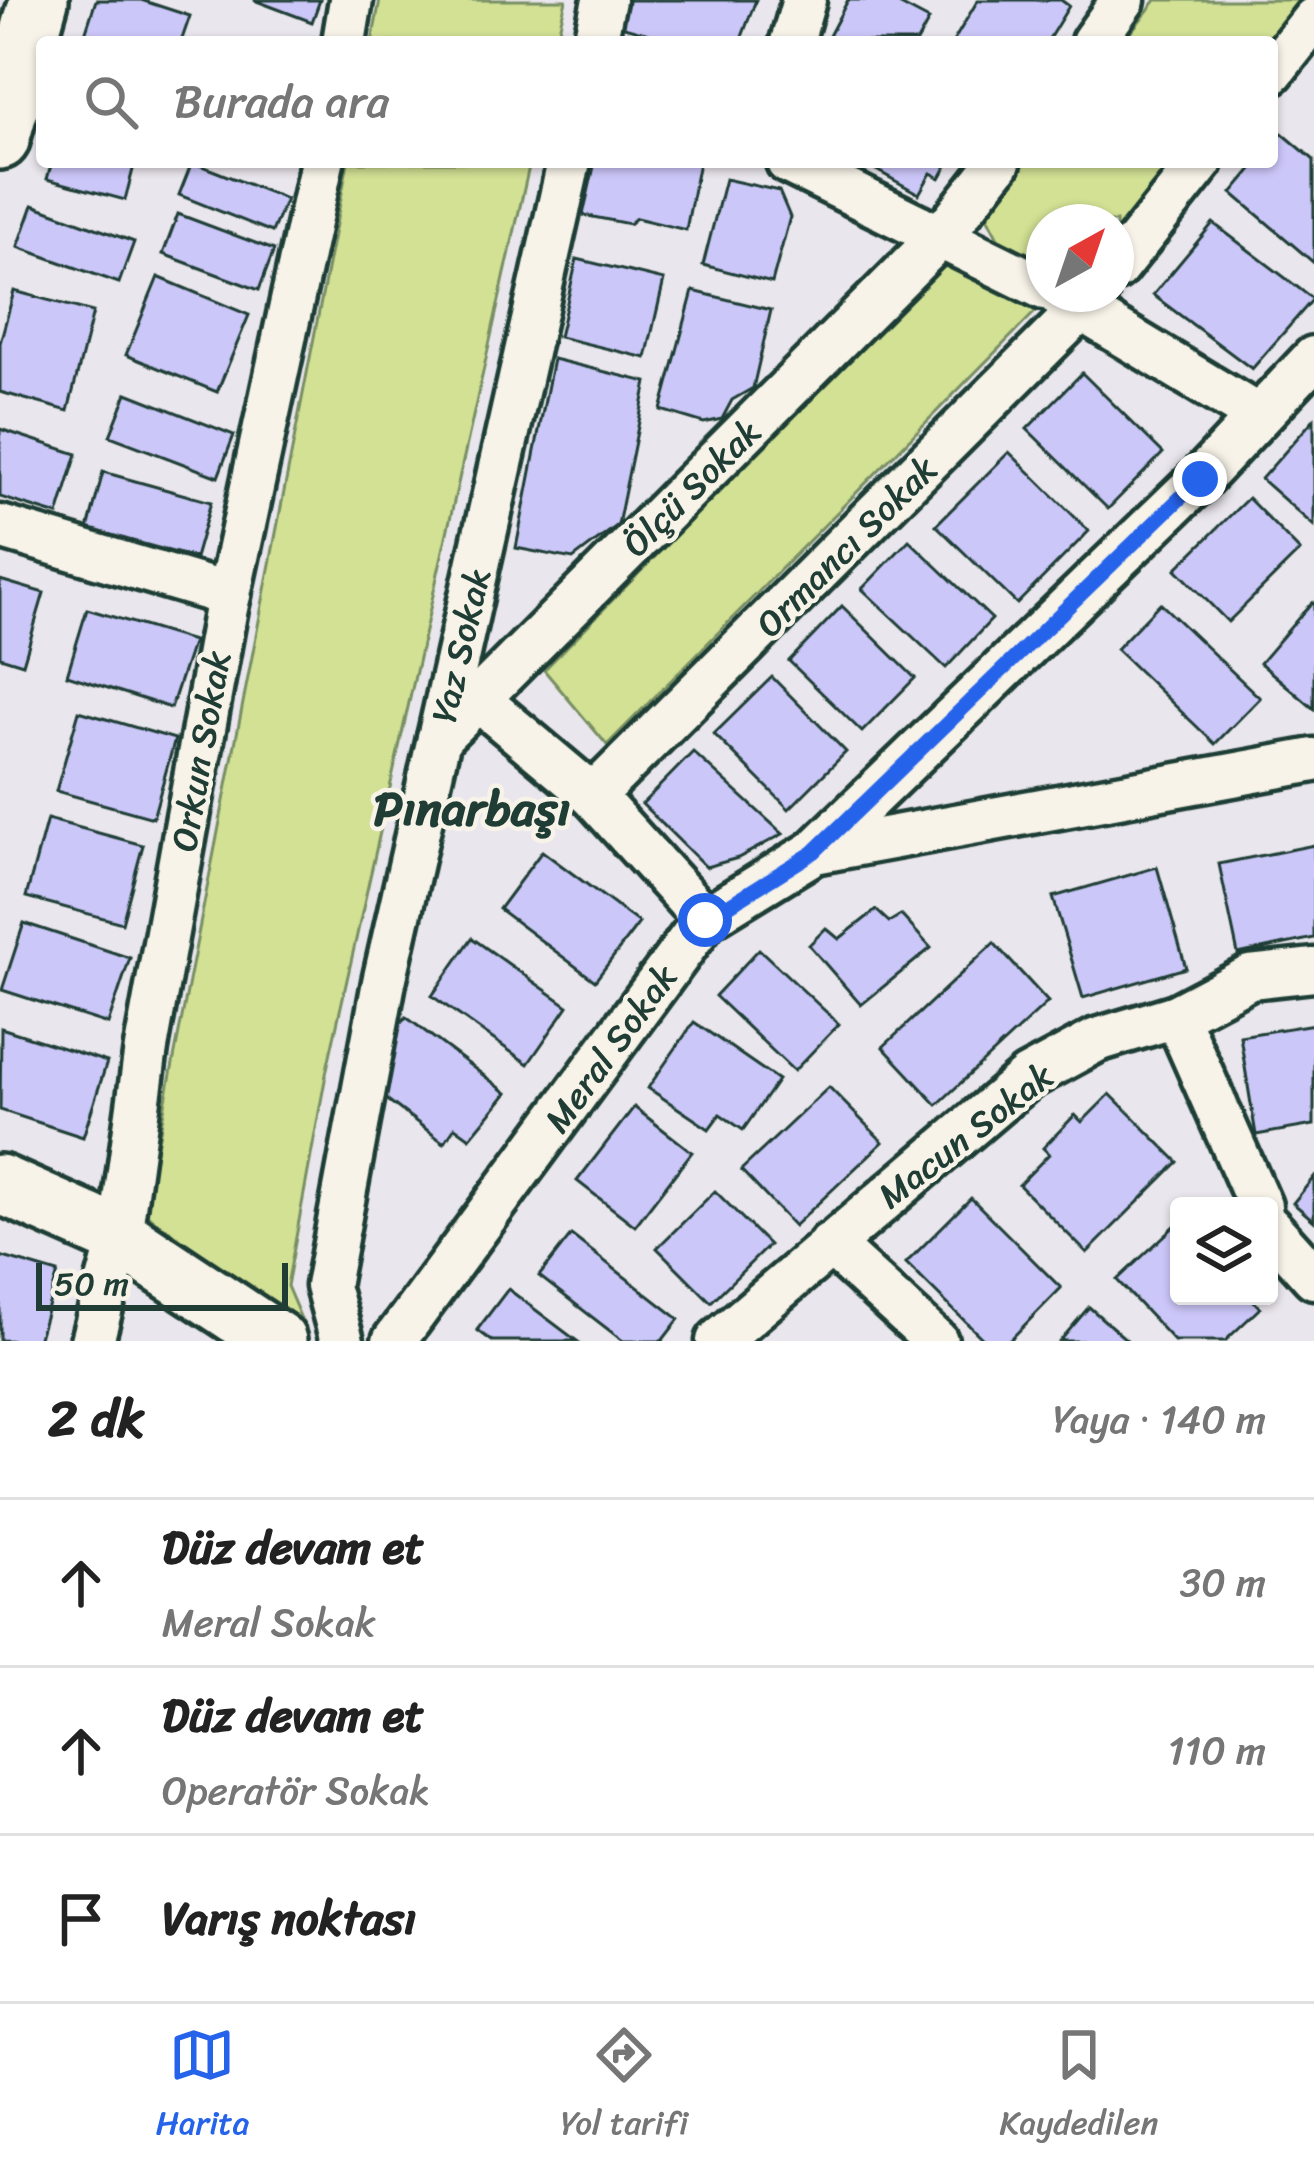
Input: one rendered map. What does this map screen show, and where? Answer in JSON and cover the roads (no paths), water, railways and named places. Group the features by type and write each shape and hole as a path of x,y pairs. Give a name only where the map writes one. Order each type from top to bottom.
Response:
{"main road":[{"path":"0,140 22,29"},
{"path":"0,1184 120,1237 278,1341"}],"street":[{"path":"345,36 351,0"},
{"path":"596,36 604,0"},
{"path":"794,36 804,0"},
{"path":"1097,36 1123,0"},
{"path":"1278,65 1314,20"},
{"name":"Orkun Sokak","path":"92,1341 120,1237 146,1048 229,595 321,168"},
{"name":"Yaz Sokak","path":"342,1341 327,1286 384,982 568,168"},
{"path":"801,168 1026,279"},
{"name":"Ölçü Sokak","path":"439,738 942,235 994,168"},
{"path":"1134,246 1196,168"},
{"name":"Ormancı Sokak","path":"593,796 1065,312"},
{"path":"1098,312 1258,416"},
{"path":"814,852 1200,479 1314,358"},
{"path":"0,527 229,595"},
{"path":"480,701 593,796 705,920"},
{"name":"Meral Sokak","path":"394,1341 705,920 814,852 1314,760"},
{"name":"Macun Sokak","path":"718,1341 1027,1078 1097,1040 1176,1016 1250,977 1314,970"},
{"path":"1176,1016 1256,1197"},
{"path":"1278,1237 1314,1276"},
{"path":"830,1244 936,1341"}],"district":[{"name":"Pınarbaşı","path":"472,808"}]}
